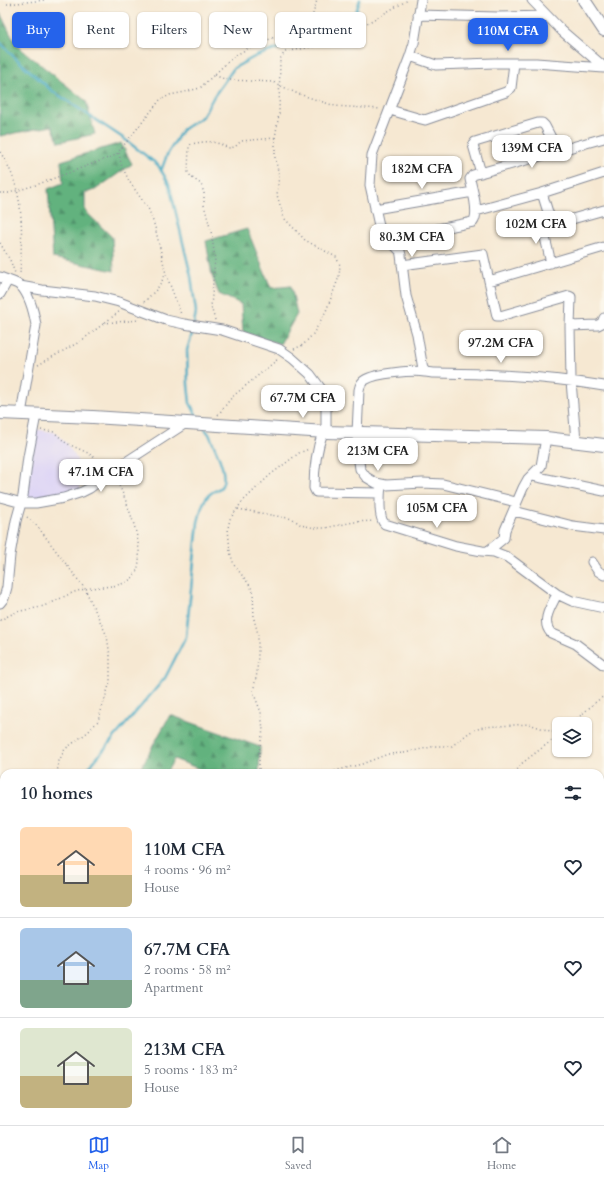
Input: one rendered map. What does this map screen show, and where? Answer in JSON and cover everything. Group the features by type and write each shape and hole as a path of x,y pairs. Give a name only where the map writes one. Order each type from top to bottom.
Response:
{"street":[{"path":"421,0 414,43 410,56 372,156 370,185 380,230 400,251 406,296 417,334 423,369 426,372"},
{"path":"532,0 562,31 604,68"},
{"path":"584,0 604,30"},
{"path":"418,15 498,17 547,16"},
{"path":"410,56 436,65 536,63 604,68"},
{"path":"390,110 425,120 506,92 510,88 514,63"},
{"path":"480,173 473,145 475,142 538,123 542,123 545,126 558,151"},
{"path":"388,239 470,223 475,220 476,211 471,177 474,175 604,138"},
{"path":"476,211 542,193 604,173"},
{"path":"375,209 473,192"},
{"path":"542,193 552,225"},
{"path":"551,263 543,229 544,227 604,210"},
{"path":"489,281 604,247"},
{"path":"402,265 483,254 497,316 569,296 571,298 571,381 576,441"},
{"path":"0,294 4,279 20,286 95,296 130,306 160,318 184,324 222,330 279,349 310,374 324,393 326,399 325,432 318,446 315,462 314,488 316,492 381,489 435,483 454,486 573,526 604,530"},
{"path":"20,286 26,294 34,313 36,325 21,414"},
{"path":"570,326 598,325 602,323 604,318"},
{"path":"381,489 362,474 360,469 357,433 360,390 361,383 363,381 375,376 395,373 426,372 497,374 571,381 604,386"},
{"path":"0,413 92,417 325,432 546,438 604,445"},
{"path":"0,603 4,598 7,587 16,521 21,506 36,415"},
{"path":"0,498 21,506 74,495 90,488 112,471 186,423"},
{"path":"488,551 504,538 505,530 523,488 528,479 533,476 541,466 546,438"},
{"path":"533,476 604,491"},
{"path":"381,489 381,518 382,522 385,524 456,546 494,552 507,557 557,594 572,600 604,608"},
{"path":"0,564 10,560"},
{"path":"592,562 598,571 604,575"},
{"path":"557,594 546,620 548,630 551,633 586,650 604,665"}],"path":[{"path":"6,4 45,0"},
{"path":"0,193 17,190 84,168 119,153 160,100 170,95 200,88 234,56 306,22 313,14 317,0"},
{"path":"339,277 340,265 336,257 305,240 284,218 277,195 279,175 275,158 275,138 279,114 280,59 285,52 337,40 408,0"},
{"path":"215,75 230,80 273,82 296,93 328,104 390,110"},
{"path":"222,330 217,324 211,308 215,258 211,231 204,204 204,193 200,184 191,177 188,172 189,147 191,144 210,142 219,143 228,148 235,147 241,141 275,138"},
{"path":"0,152 9,166 17,190 21,213 22,243 20,286"},
{"path":"119,153 121,164 129,181 149,210 155,227 166,274 184,324"},
{"path":"0,243 10,260 20,286"},
{"path":"28,371 81,341 115,314 130,306 147,300 157,289 166,274"},
{"path":"104,323 160,318"},
{"path":"0,620 16,612 46,605 71,593 85,589 121,584 129,581 137,572 140,554 135,528 123,492 112,471 88,453 66,443 54,432 34,428"},
{"path":"259,769 259,752 263,730 261,712 253,692 257,673 258,634 254,619 252,591 249,584 234,565 230,552 228,528 230,519 242,502 270,475 299,453 318,446"},
{"path":"21,506 85,589 107,636 110,656 110,682 98,721 88,732 65,749 59,761 58,769"},
{"path":"238,509 293,519 301,525 315,528 325,528 359,522 382,522"},
{"path":"579,717 604,696"},
{"path":"343,769 362,764 388,754 436,746 452,746 470,732 483,728 529,724 552,732"},
{"path":"518,769 521,764 552,740"}],"shaded area":[{"path":"34,429 54,432 66,443 77,459 81,495 25,502"}],"green space":[{"path":"0,13 12,37 12,48 20,48 86,101 95,134 59,142 52,126 0,136"},
{"path":"121,143 132,164 95,190 85,193 85,211 112,237 114,271 53,258 48,189 63,183 61,161"},
{"path":"247,229 271,288 291,286 297,314 280,344 243,332 241,304 219,294 212,276 206,241"},
{"path":"170,715 260,747 259,769 200,769 174,759 168,769 140,769"}],"waterway":[{"path":"161,171 167,155 182,130 203,116 214,96 234,68 256,56 292,44 320,40 341,28 355,15 360,0"},
{"path":"0,42 51,90 123,138 158,165 169,184 191,276 196,312 194,323"},
{"path":"194,328 187,350 188,385 190,403 199,420"},
{"path":"87,769 165,678 186,637 198,522 205,500 211,493 221,487 224,476 217,453 209,434 205,429"}]}
